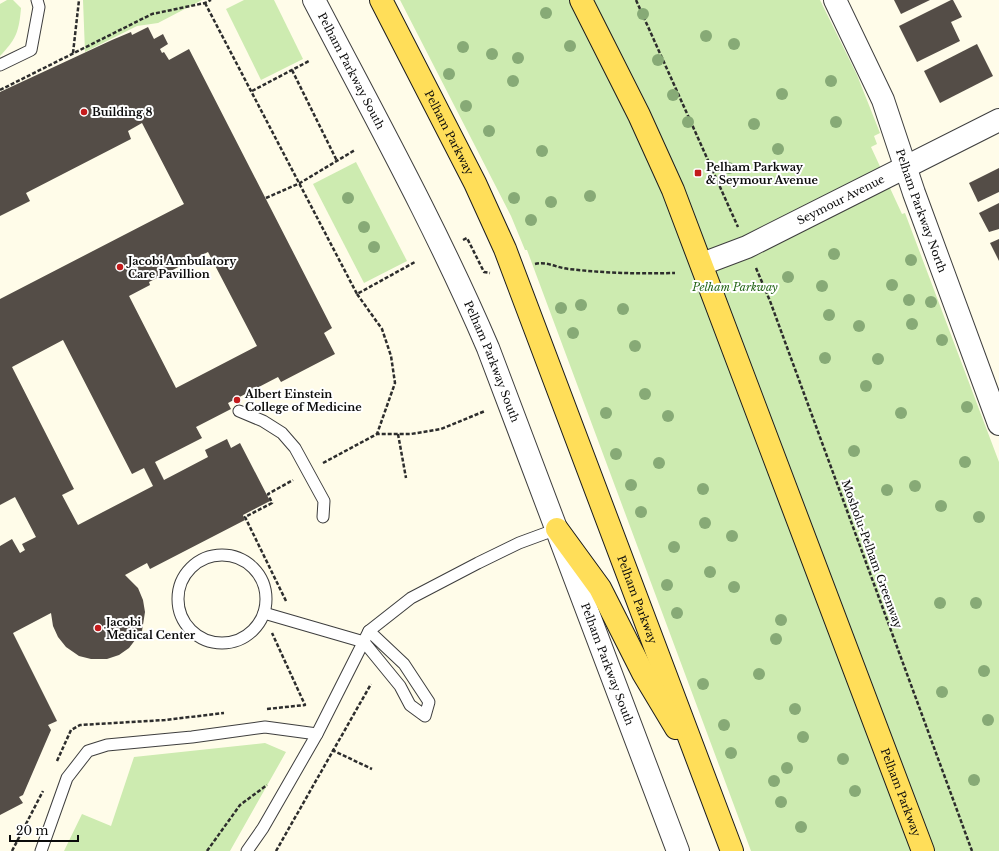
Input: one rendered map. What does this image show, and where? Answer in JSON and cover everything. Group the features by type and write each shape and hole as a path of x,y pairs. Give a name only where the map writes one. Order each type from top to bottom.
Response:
{"main road":[{"name":"Pelham Parkway","path":"381,0 475,183 505,249 657,647 732,851"},
{"name":"Pelham Parkway","path":"581,0 656,152 676,197 923,851"},
{"path":"557,528 600,588 643,673 702,772"}],"street":[{"name":"Pelham Parkway South","path":"314,0 466,296 511,404 678,851"},
{"name":"Pelham Parkway North","path":"835,0 883,100 905,167 999,421"},
{"name":"Seymour Avenue","path":"702,264 747,247 999,120"}],"lane":[{"path":"0,65 31,50 39,7 37,0"},
{"path":"239,411 263,420 282,433 295,448 324,501 324,517"},
{"path":"247,851 263,828 317,734 369,631 411,598 478,563 557,528"},
{"path":"222,555 235,557 248,563 258,573 264,586 266,599 264,613 257,627 246,637 231,643 216,643 201,638 189,629 181,616 178,601 180,585 186,573 196,563 208,557 222,555"},
{"path":"264,613 364,642 400,686 410,705 425,716 429,702 404,664 369,631"},
{"path":"41,851 67,778 88,751 107,745 192,737 265,727 317,734"}],"path":[{"path":"73,53 78,0"},
{"path":"0,90 152,14 205,3 211,0"},
{"path":"636,0 739,228"},
{"path":"205,3 357,294 382,329 391,356 395,384 377,434 398,434 441,429 485,411"},
{"path":"252,91 309,61"},
{"path":"292,70 337,161"},
{"path":"266,198 300,183 355,150"},
{"path":"458,244 467,238 484,272 491,274"},
{"path":"357,294 415,262"},
{"name":"Mosholu-Pelham Greenway","path":"754,262 770,301 972,851"},
{"path":"529,266 542,263 567,269 639,274 675,273"},
{"path":"398,434 406,478"},
{"path":"272,503 245,517 288,605"},
{"path":"269,629 305,705"},
{"path":"276,851 304,804 332,750 371,684"},
{"path":"332,750 372,769"},
{"path":"207,851 240,805 272,780"}],"green space":[{"path":"7,0 13,0 21,8 20,16 16,35 10,45 0,56 0,4"},
{"path":"83,0 202,0 158,23 137,26 85,52"},
{"path":"244,0 274,0 303,59 261,80 226,9"},
{"name":"Pelham Parkway","path":"400,0 820,0 857,75 880,133 874,136 877,144 871,147 902,214 905,213 999,462 999,851 751,851 527,250 525,250 511,216"},
{"path":"356,162 407,261 364,283 313,184"},
{"path":"265,743 286,752 230,851 64,851 82,814 111,826 134,757"}],"building":[{"path":"894,0 930,0 901,14"},
{"path":"953,0 962,17 951,22 960,41 917,62 899,26"},
{"path":"148,27 154,39 163,34 168,44 160,49 169,60 189,49 332,328 324,333 335,354 281,382 278,377 228,403 231,409 196,427 202,438 155,462 164,480 208,457 205,450 227,439 231,448 240,443 270,501 243,515 245,520 150,569 147,563 125,575 138,588 143,600 145,612 142,631 129,648 119,655 107,659 91,659 79,656 66,647 58,637 53,626 51,613 13,633 57,721 48,725 51,730 23,795 19,797 23,803 0,815 0,546 12,539 20,553 25,550 22,544 36,537 15,497 0,505 0,299 184,204 142,123 128,131 131,139 26,193 30,201 0,216 0,92 112,40 131,32 132,35","holes":["208,252 257,346 176,388 129,296 150,285 149,282","63,340 132,474 144,468 153,486 78,525 62,495 74,489 12,367"]},
{"path":"977,44 993,76 940,103 924,71"},
{"path":"999,168 999,192 978,202 969,183"},
{"path":"999,203 999,229 989,232 979,213"},
{"path":"999,239 999,261 990,243"}],"place":[{"name":"Building 8","path":"84,112"},
{"name":"Pelham Parkway & Seymour Avenue","path":"698,173"},
{"name":"Jacobi Ambulatory Care Pavillion","path":"120,267"},
{"name":"Albert Einstein College of Medicine","path":"237,400"},
{"name":"Jacobi Medical Center","path":"98,628"}]}
